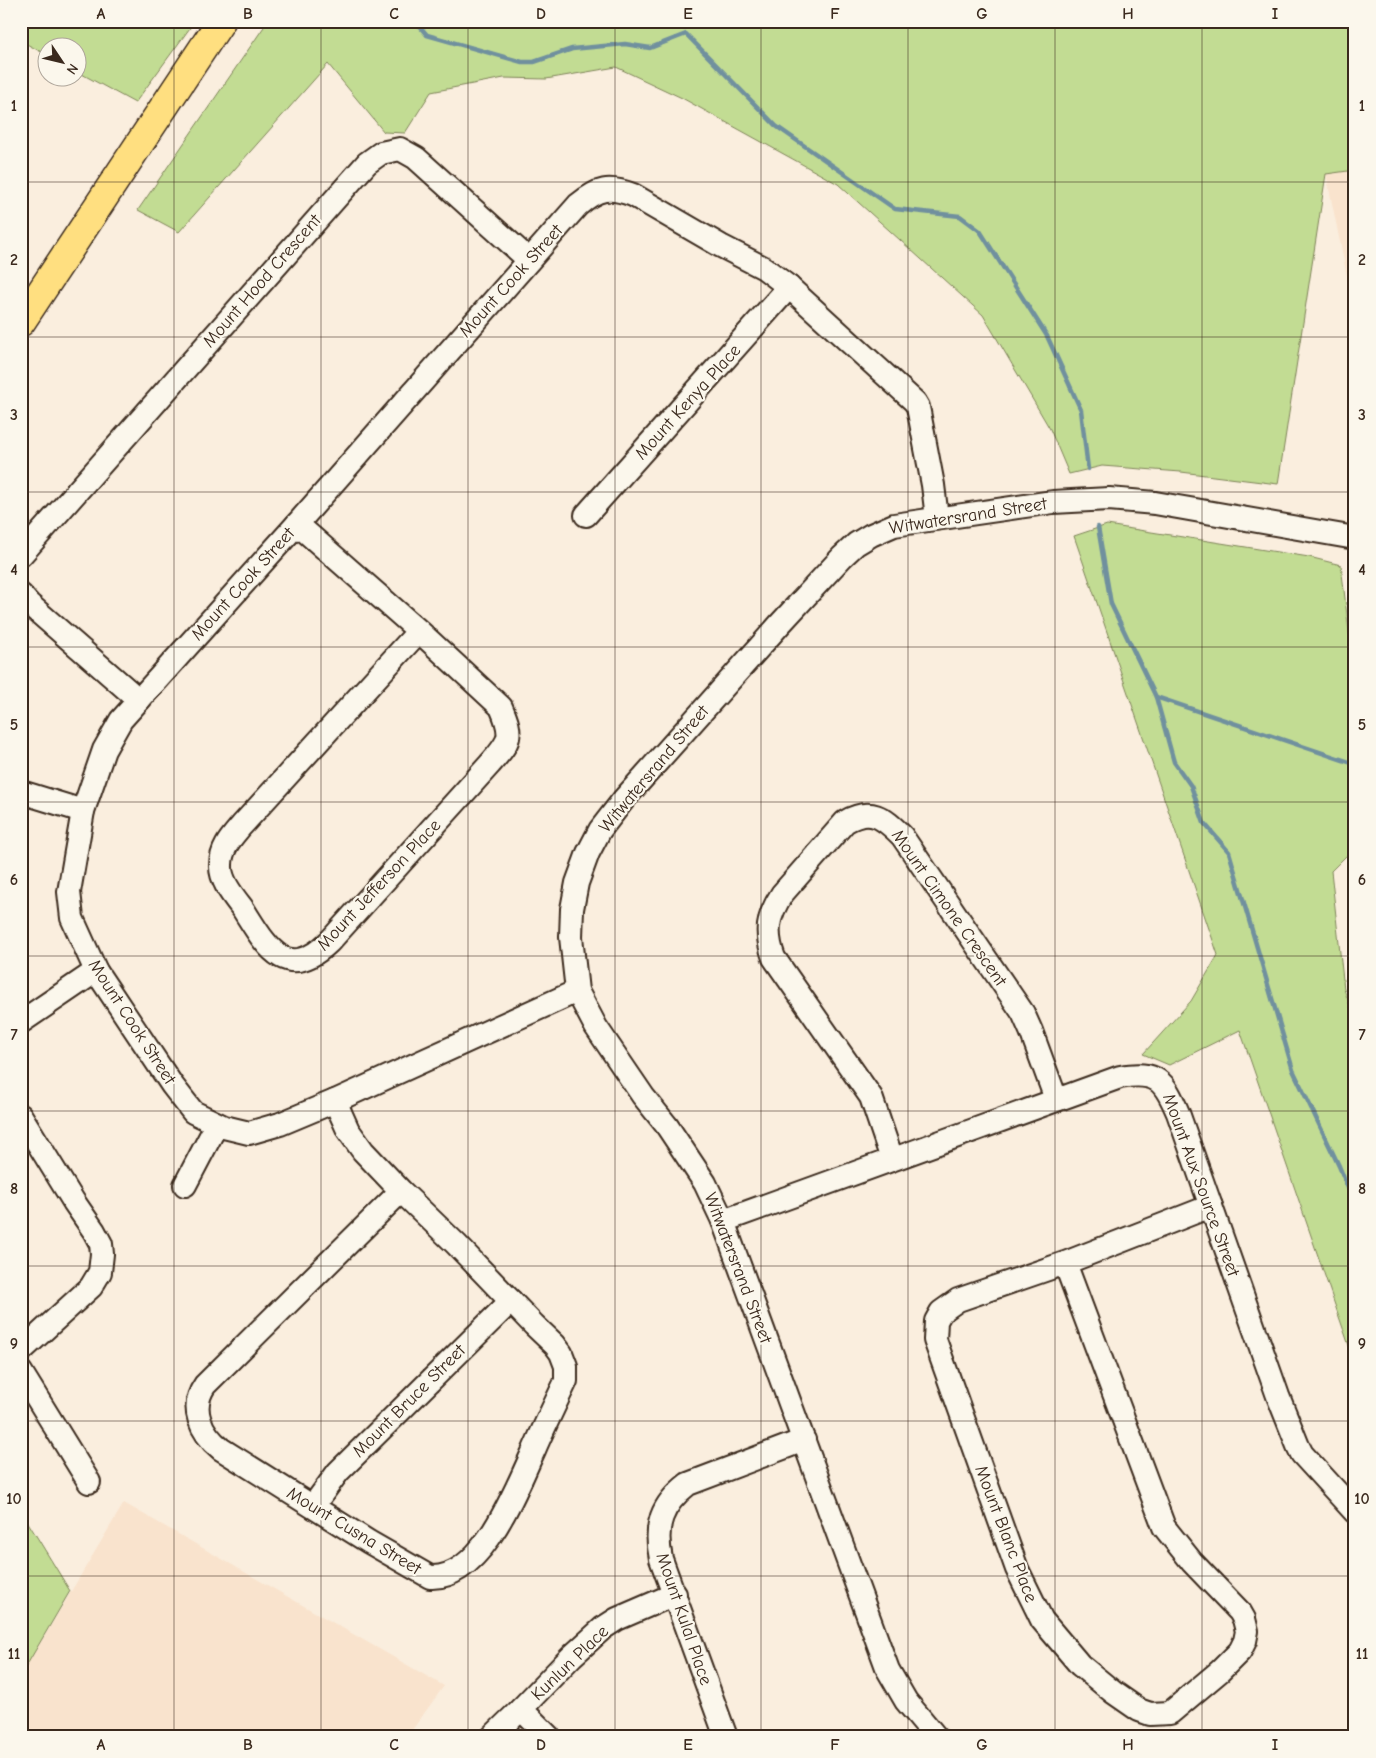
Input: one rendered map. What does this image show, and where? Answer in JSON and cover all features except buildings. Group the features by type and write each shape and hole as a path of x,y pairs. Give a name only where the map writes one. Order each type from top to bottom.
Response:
{"main road":[{"path":"21,322 221,21"},
{"path":"21,298 102,200"}],"street":[{"name":"Mount Hood Crescent","path":"21,555 367,163 381,153 400,149 416,158 529,260"},
{"name":"Mount Cook Street","path":"577,991 280,1124 249,1133 224,1128 193,1112 172,1085 96,971 72,918 69,892 83,811 104,750 121,720 297,524 578,205 599,190 621,190 633,195 720,246 764,268 789,288 915,402 918,407 933,486 937,518"},
{"name":"Mount Kenya Place","path":"586,515 789,288"},
{"name":"Witwatersrand Street","path":"936,1737 906,1701 888,1670 723,1221 705,1183 596,1027 577,991 571,937 572,908 577,883 588,852 600,830 624,799 842,557 856,544 881,529 937,518 1053,502 1109,499 1155,502 1355,538"},
{"name":"Mount Jefferson Place","path":"297,524 419,631 501,707 508,729 507,745 356,913 317,953 310,957 296,960 280,956 267,946 228,886 221,866 226,844 419,631"},
{"path":"21,595 139,700"},
{"path":"21,792 83,811"},
{"name":"Mount Cimone Crescent","path":"892,1159 871,1097 774,958 768,930 769,918 773,907 782,894 845,822 855,816 866,814 876,816 885,820 902,836 1023,1013 1056,1100"},
{"path":"21,1022 96,971"},
{"name":"Mount Aux Source Street","path":"723,1221 1120,1077 1142,1074 1161,1082 1170,1094 1178,1113 1278,1396 1298,1446 1302,1454 1355,1512"},
{"name":"Mount Cusna Street","path":"335,1101 348,1130 363,1151 561,1353 566,1366 566,1381 516,1490 494,1532 468,1562 453,1574 441,1578 430,1577 369,1542 211,1441 200,1421 198,1409 200,1393 205,1385 401,1191"},
{"path":"21,1116 94,1231 102,1254 100,1272 91,1287 21,1351"},
{"path":"185,1185 217,1124"},
{"name":"Mount Blanc Place","path":"1065,1263 1164,1527 1192,1562 1240,1612 1246,1626 1245,1641 1240,1651 1220,1671 1170,1713 1150,1714 1140,1710 1113,1692 1080,1665 1042,1620 1017,1569 935,1340 936,1321 941,1312 958,1300 1065,1263 1211,1206"},
{"name":"Mount Bruce Street","path":"313,1506 348,1461 510,1301"},
{"path":"21,1372 89,1482"},
{"name":"Mount Kulal Place","path":"726,1737 661,1559 657,1541 659,1526 664,1510 674,1495 688,1484 804,1440"},
{"name":"Kunlun Place","path":"492,1737 521,1710 572,1656 603,1628 617,1619 675,1594"},
{"name":"Kunlun Place","path":"521,1710 549,1737"}],"shaded area":[{"path":"1355,170 1355,315 1326,174"},
{"path":"124,1503 444,1686 407,1737 25,1737 21,1732 21,1675"}],"green space":[{"path":"21,21 195,21 135,103 88,77 88,38 38,38 38,50 21,41"},
{"path":"268,21 1355,21 1355,170 1326,174 1278,484 1181,472 1102,466 1069,474 1050,429 983,315 838,184 682,98 616,67 546,79 504,78 431,92 405,133 384,132 328,64 179,232 138,210"},
{"path":"1107,525 1309,557 1341,565 1355,682 1355,847 1331,871 1344,989 1355,1021 1355,1363 1240,1030 1169,1065 1143,1054 1191,1001 1218,955 1074,536"},
{"path":"21,1511 70,1591 21,1675"}],"waterway":[{"path":"415,21 427,35 522,62 534,62 572,49 625,44 650,48 686,34 776,126 895,209 960,216 980,231 1047,336 1081,410 1088,469"},
{"path":"1098,527 1111,604 1156,697 1355,764"},
{"path":"1156,697 1174,762 1191,786 1204,823 1229,852 1293,1070 1339,1166 1355,1205"}]}
